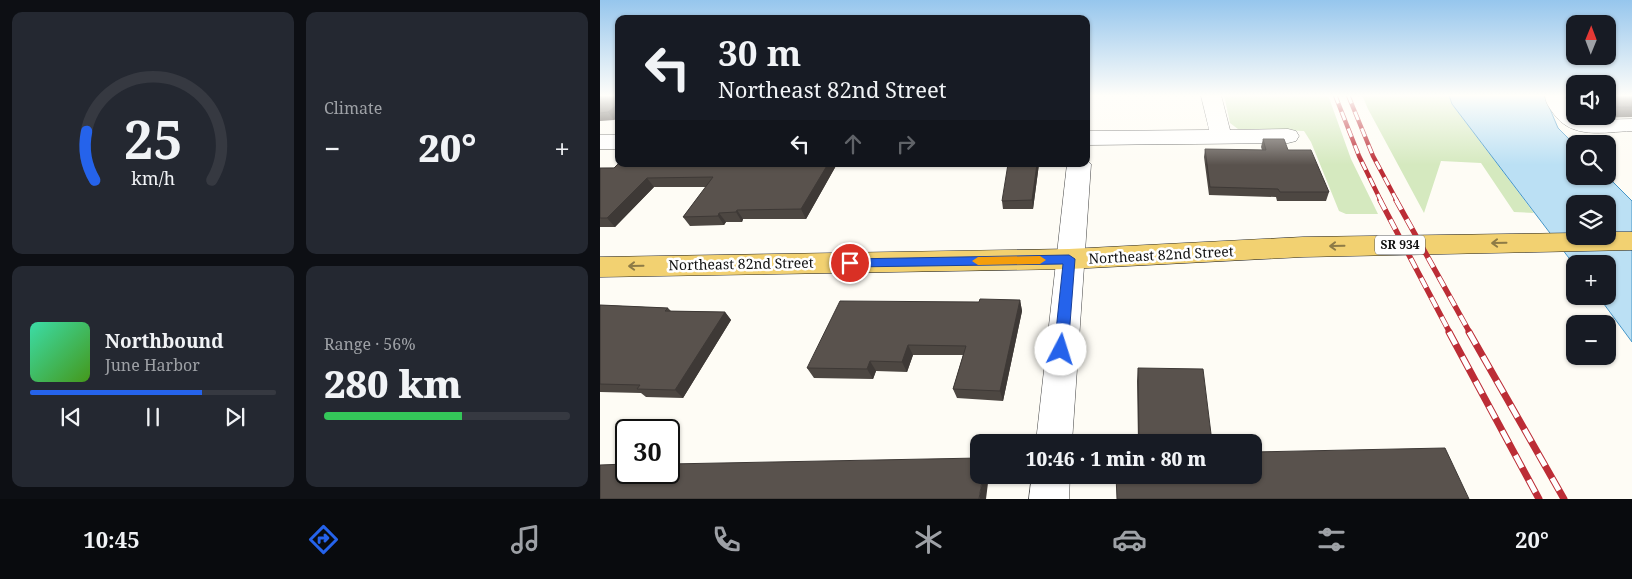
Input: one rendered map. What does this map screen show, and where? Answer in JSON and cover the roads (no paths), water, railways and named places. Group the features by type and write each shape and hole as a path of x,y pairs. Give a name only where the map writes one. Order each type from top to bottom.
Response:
{"main road":[{"name":"Northeast 82nd Street","path":"600,266 1069,259 1303,247 1632,241"}],"street":[{"path":"1217,118 1221,137"},
{"path":"1569,118 1584,126 1632,125"},
{"path":"1090,138 1288,136"},
{"path":"600,142 615,142"},
{"path":"1055,434 1079,167"},
{"path":"1049,499 1050,484"}],"water":[{"path":"1463,118 1554,118 1558,128 1566,136 1566,185 1616,185 1632,201 1632,342 1616,320 1616,315 1612,315 1605,305 1616,305 1616,255 1567,255"}],"railway":[{"path":"1344,118 1359,156 1381,201"},
{"path":"1358,118 1373,156 1397,201"},
{"path":"1380,200 1450,333"},
{"path":"1396,200 1470,333"},
{"path":"1449,332 1539,499"},
{"path":"1469,332 1564,499"}]}
